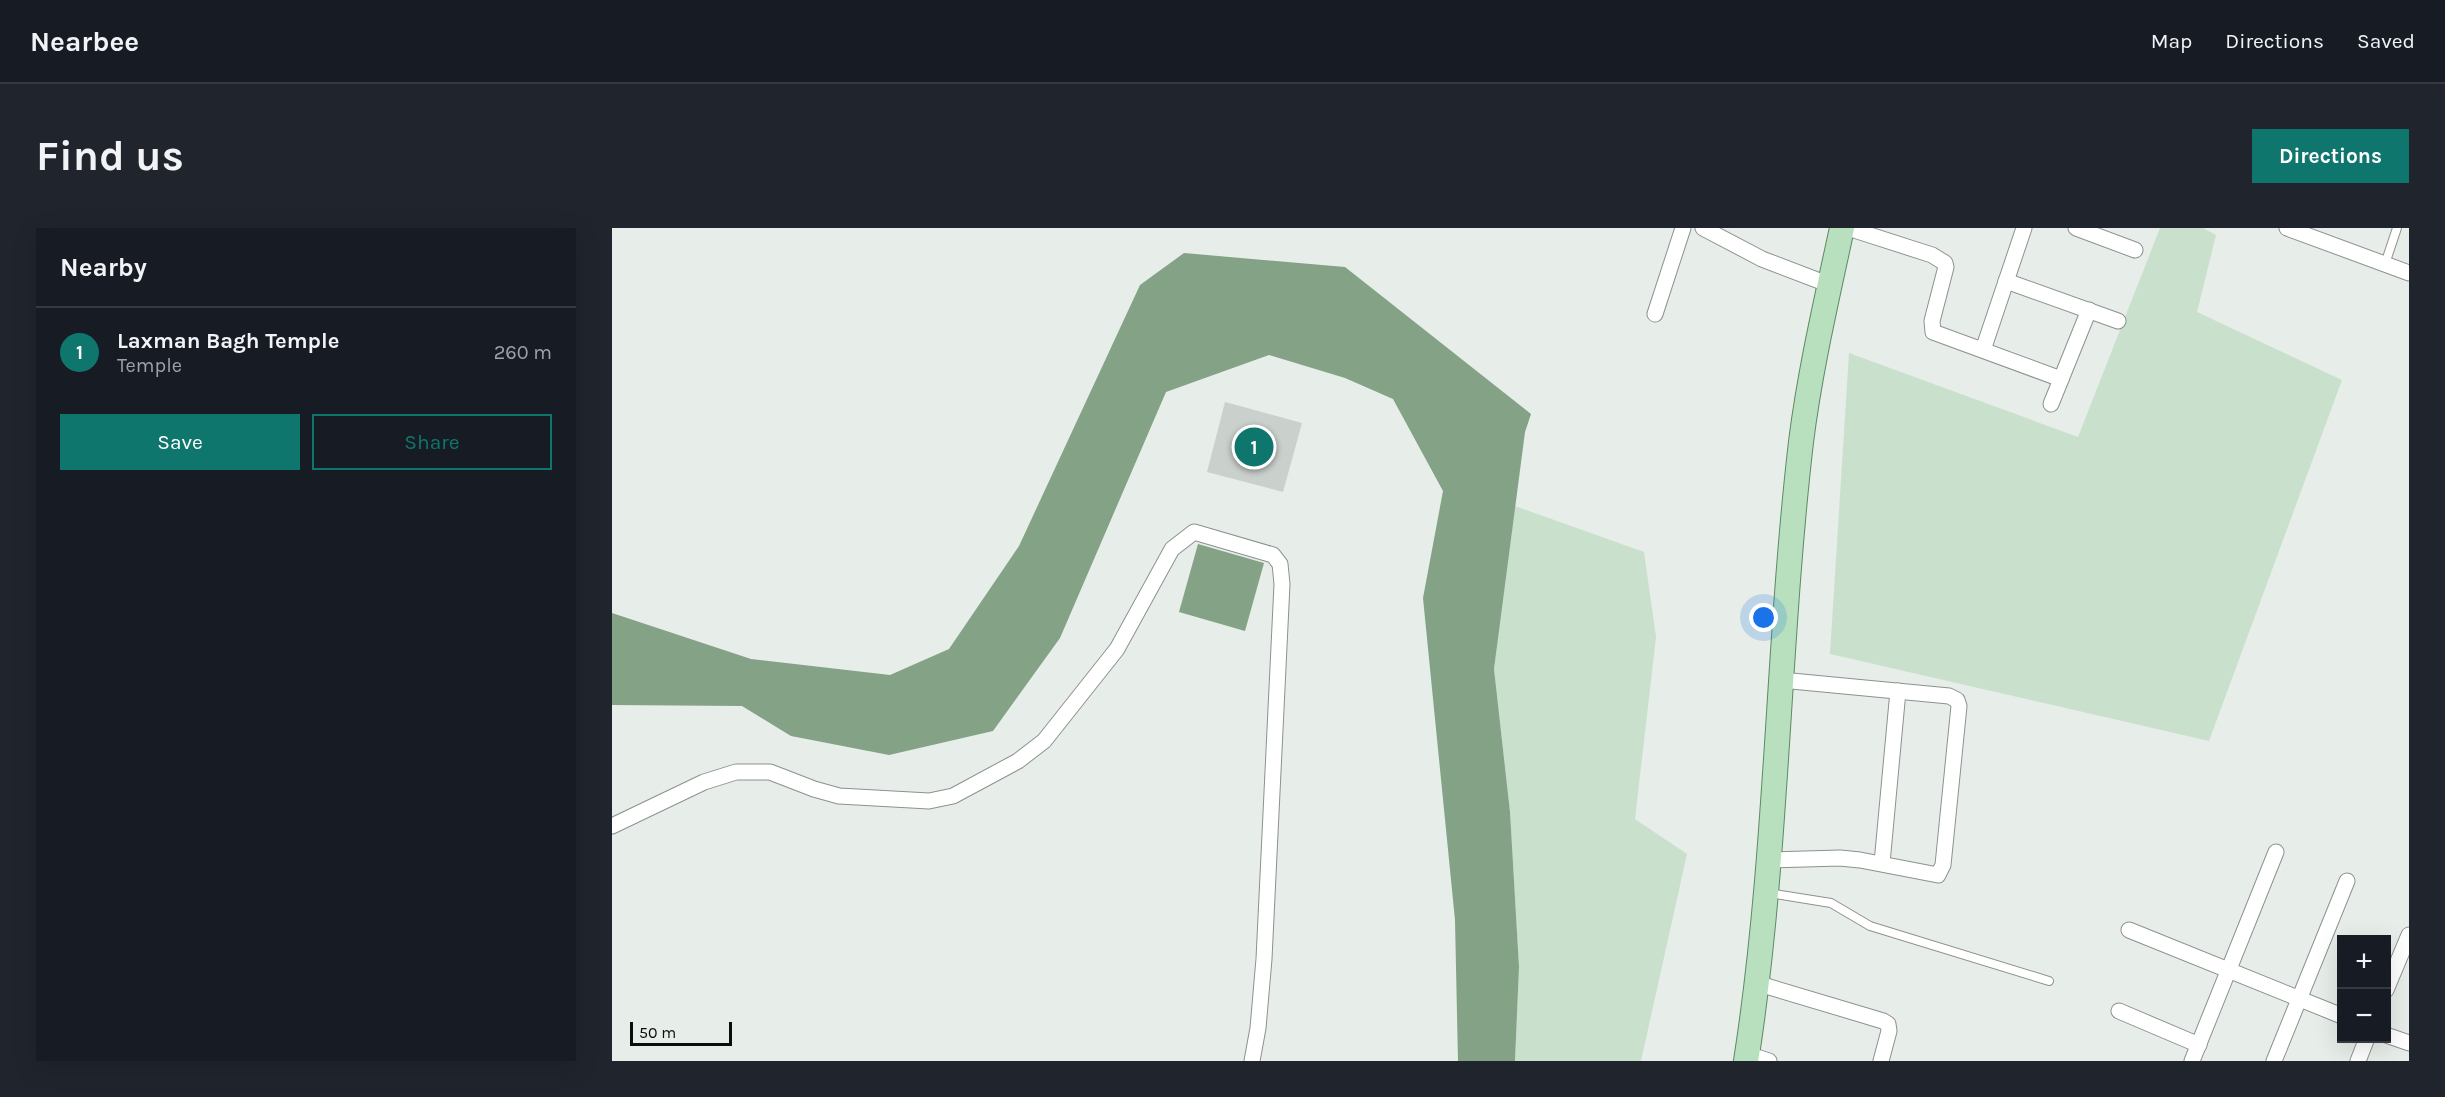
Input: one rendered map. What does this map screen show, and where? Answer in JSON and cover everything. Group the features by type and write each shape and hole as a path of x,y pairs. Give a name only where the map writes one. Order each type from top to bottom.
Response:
{"main road":[{"path":"1754,1059 1756,983 1768,860 1787,580 1801,440 1842,228"}],"street":[{"path":"1655,314 1683,228"},
{"path":"1703,228 1762,260 1830,285"},
{"path":"1848,228 1940,259 1946,267 1931,329 1936,334 2061,379"},
{"path":"1983,350 2024,228"},
{"path":"2076,228 2136,250"},
{"path":"2287,228 2409,273"},
{"path":"2007,281 2118,321"},
{"path":"2051,404 2089,310"},
{"path":"612,826 704,782 736,772 770,772 839,796 929,801 953,796 1018,761 1044,741 1116,649 1172,549 1180,540 1194,532 1273,555 1280,564 1282,584 1264,959 1258,1028 1252,1061"},
{"path":"1768,860 1839,858 1882,863 1938,876 1941,872 1959,706 1957,700 1949,696 1780,680"},
{"path":"1882,863 1898,691"},
{"path":"2192,1061 2276,852"},
{"path":"2274,1061 2347,881"},
{"path":"2128,930 2337,1014"},
{"path":"2386,989 2409,935"},
{"path":"1756,983 1884,1021 1888,1024 1889,1031 1881,1061"},
{"path":"2119,1011 2199,1045"},
{"path":"2391,1037 2409,1043"},
{"path":"2358,1061 2365,1043"}],"lane":[{"path":"2385,264 2397,228"},
{"path":"1765,892 1831,903 1870,926 2049,981"}],"shaded area":[{"path":"2160,228 2203,228 2216,235 2197,312 2342,380 2209,741 1830,654 1849,353 2078,437"},
{"path":"1184,253 1345,267 1531,414 1525,432 1494,669 1510,812 1519,967 1515,1061 1458,1061 1455,920 1423,598 1443,491 1393,399 1345,378 1269,355 1166,392 1060,638 993,731 889,755 791,736 742,706 612,705 612,613 751,659 890,675 949,649 1019,546 1140,285"},
{"path":"1515,506 1644,552 1656,637 1635,819 1687,854 1641,1061 1515,1061 1519,967 1510,812 1494,669"},
{"path":"1198,544 1264,563 1245,631 1179,612"}],"building":[{"path":"1225,402 1302,423 1283,492 1207,472"}],"place":[{"name":"Laxman Bagh Temple","path":"1254,447"}]}
